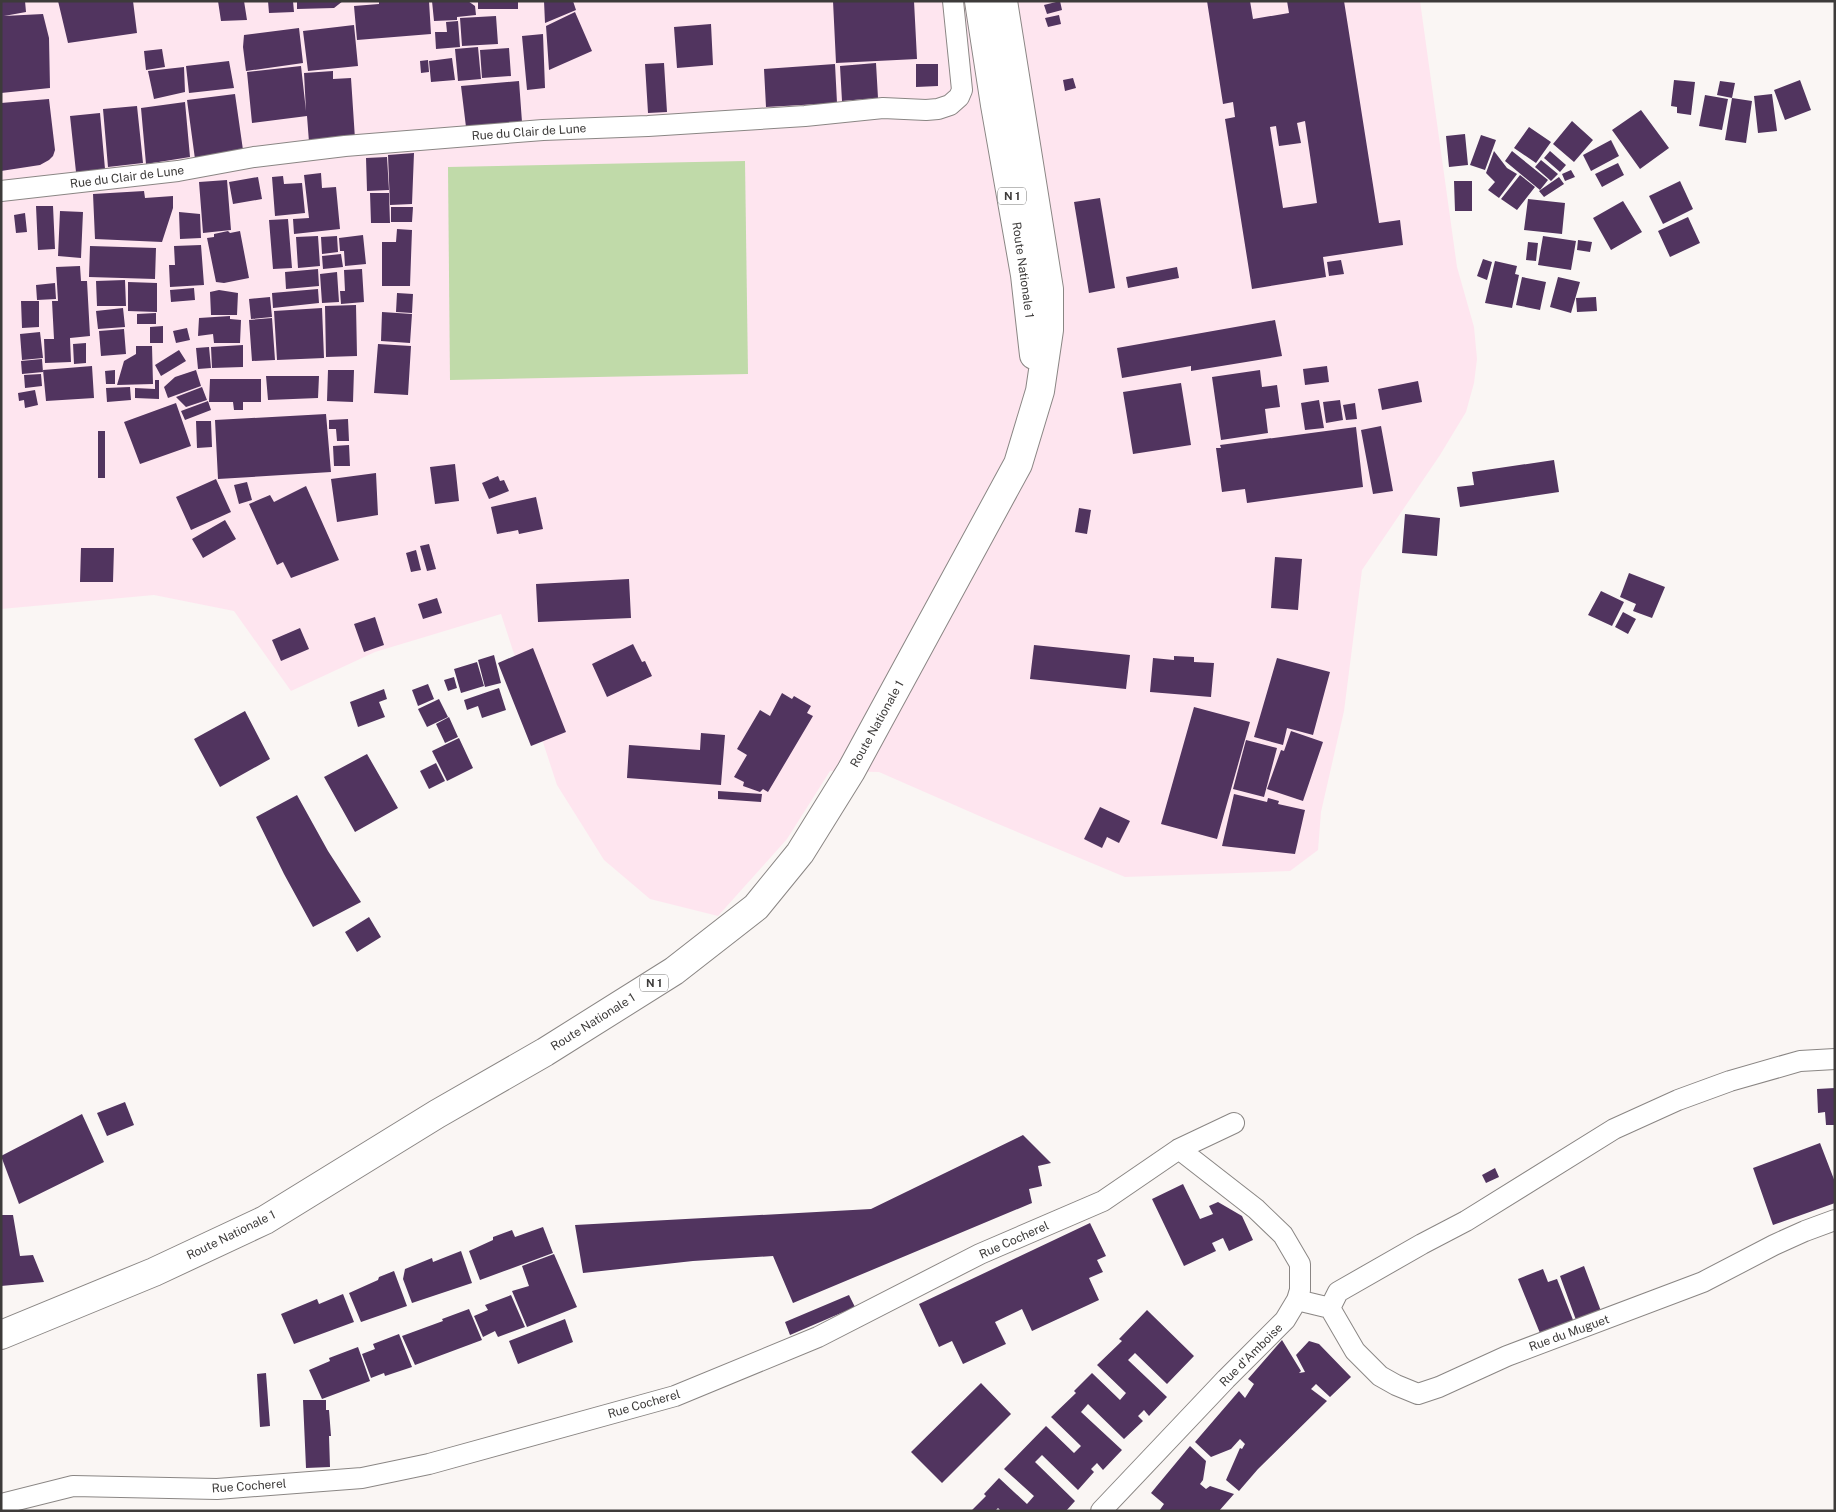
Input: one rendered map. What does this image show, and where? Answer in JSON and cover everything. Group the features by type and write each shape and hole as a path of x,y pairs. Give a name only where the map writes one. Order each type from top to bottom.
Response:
{"main road":[{"name":"Route Nationale 1","path":"979,1 1025,275 1031,335 1040,392"},
{"name":"Route Nationale 1","path":"1,1335 154,1272 265,1220 437,1114 545,1052 666,976 756,906 800,853 851,771 1018,464 1040,392 1049,330 1049,289 1003,1"}],"street":[{"name":"Rue du Clair de Lune","path":"1,191 178,171 254,157 345,146 543,130 648,126 805,116 883,108 938,109 950,105 962,90 953,1"},
{"path":"1297,1300 1330,1308 1338,1292 1466,1221 1614,1129 1678,1100 1730,1081 1800,1061 1835,1059"},
{"name":"Rue Cocherel","path":"1,1504 73,1486 217,1489 362,1478 429,1464 675,1396 818,1337 980,1254 1103,1201 1179,1149 1234,1123"},
{"name":"Rue d'Amboise","path":"1101,1511 1226,1379 1285,1320 1297,1300 1300,1290 1300,1264 1283,1235 1256,1209 1179,1149"},
{"name":"Rue du Muguet","path":"1330,1308 1355,1351 1380,1376 1396,1386 1418,1394 1439,1387 1507,1356 1703,1282 1774,1245 1835,1220"}],"shaded area":[{"path":"1,1 1420,1 1457,267 1474,327 1477,359 1474,383 1466,412 1440,455 1362,570 1344,711 1321,812 1318,850 1290,871 1125,877 879,772 830,771 787,839 718,916 650,899 604,860 557,785 501,614 375,652 291,691 234,611 154,595 1,609"}],"green space":[{"path":"745,161 748,374 450,380 448,167"}],"building":[{"path":"1,1 25,1 26,12 4,16 43,14 49,38 50,88 1,93"},
{"path":"58,1 133,1 137,33 68,43"},
{"path":"218,1 244,1 247,20 221,21"},
{"path":"268,1 293,1 294,12 269,13"},
{"path":"297,1 343,1 334,8 297,9"},
{"path":"379,1 429,1 431,34 357,40 354,6 379,4"},
{"path":"432,1 468,1 475,6 476,15 457,17 457,20 434,21"},
{"path":"478,1 518,1 518,9 478,9"},
{"path":"544,1 573,1 576,10 545,23"},
{"path":"833,1 914,1 917,59 836,63"},
{"path":"1060,1 1062,10 1047,14 1044,5"},
{"path":"1207,1 1250,1 1253,19 1289,13 1287,1 1344,1 1379,223 1400,220 1403,245 1323,257 1326,277 1252,289 1225,119 1235,117 1233,102 1223,104","holes":["1305,121 1317,203 1283,208 1270,127 1276,126 1279,146 1301,143 1297,123"]},
{"path":"575,12 592,51 549,70 546,26"},
{"path":"1059,15 1061,24 1048,27 1045,18"},
{"path":"496,16 498,44 462,46 460,18"},
{"path":"458,21 460,47 436,49 435,32 447,32 446,22"},
{"path":"711,24 713,65 677,68 674,27"},
{"path":"354,25 358,66 308,71 303,31"},
{"path":"299,28 303,63 246,71 243,47 244,35"},
{"path":"543,34 545,88 527,90 522,36"},
{"path":"478,47 481,79 458,81 455,49"},
{"path":"509,48 511,76 482,78 480,50"},
{"path":"162,49 165,67 146,70 144,51"},
{"path":"452,58 455,80 431,82 429,61"},
{"path":"428,60 429,72 421,73 420,61"},
{"path":"229,61 234,88 189,93 186,66"},
{"path":"664,63 667,112 648,113 645,64"},
{"path":"876,63 878,98 842,101 840,66"},
{"path":"835,64 837,103 766,107 764,69"},
{"path":"916,64 938,64 938,86 916,87"},
{"path":"301,66 306,111 304,73 333,71 333,79 351,78 355,139 309,142 307,116 252,123 247,72"},
{"path":"184,67 185,92 154,99 148,71"},
{"path":"1073,78 1076,88 1065,91 1063,80"},
{"path":"1674,80 1695,82 1691,115 1677,113 1677,107 1671,106"},
{"path":"1800,80 1811,110 1785,120 1774,90"},
{"path":"519,81 522,122 466,127 461,86"},
{"path":"1720,81 1735,83 1732,98 1717,95"},
{"path":"235,94 243,150 195,159 187,100"},
{"path":"1772,94 1777,131 1758,133 1754,96"},
{"path":"1705,95 1728,99 1722,130 1699,126"},
{"path":"1732,98 1752,101 1746,143 1725,140"},
{"path":"49,99 55,150 53,156 40,165 1,171 1,103"},
{"path":"185,102 190,157 146,164 141,108"},
{"path":"137,106 143,163 108,167 103,109"},
{"path":"1641,110 1669,148 1640,169 1612,130"},
{"path":"100,113 105,169 76,172 70,116"},
{"path":"1572,121 1593,140 1574,162 1553,144"},
{"path":"1529,127 1551,142 1536,163 1514,148"},
{"path":"1465,134 1468,165 1449,167 1446,136"},
{"path":"1481,135 1496,140 1485,170 1470,165"},
{"path":"1611,140 1619,156 1591,171 1583,155"},
{"path":"1494,151 1507,168 1517,174 1499,198 1488,190 1495,182 1486,173"},
{"path":"1512,151 1548,180 1540,190 1505,161"},
{"path":"1550,151 1566,165 1560,172 1544,158"},
{"path":"414,153 412,204 390,205 388,155"},
{"path":"387,157 389,190 367,191 366,158"},
{"path":"1541,160 1558,174 1551,181 1535,167"},
{"path":"1618,163 1624,175 1602,187 1595,174"},
{"path":"1571,170 1575,177 1565,181 1562,174"},
{"path":"321,173 322,188 336,187 340,229 294,234 293,219 309,218 304,175"},
{"path":"1520,175 1535,187 1517,210 1501,199"},
{"path":"283,176 284,184 302,183 305,213 275,216 272,177"},
{"path":"258,177 262,199 233,204 229,182"},
{"path":"1559,177 1564,184 1544,197 1539,191"},
{"path":"227,180 231,230 203,233 199,182"},
{"path":"1454,181 1472,181 1472,211 1455,211"},
{"path":"1680,181 1693,209 1663,224 1649,196"},
{"path":"144,191 145,198 173,196 173,208 162,242 95,239 93,194"},
{"path":"370,193 389,193 390,223 371,223"},
{"path":"1100,198 1115,288 1089,293 1074,202"},
{"path":"1528,199 1565,203 1562,234 1524,230"},
{"path":"1623,201 1642,232 1611,250 1593,218"},
{"path":"36,206 53,206 55,249 38,250"},
{"path":"391,207 413,207 412,222 391,222"},
{"path":"60,211 83,212 81,258 58,256"},
{"path":"179,212 200,214 201,238 180,239"},
{"path":"25,213 27,232 16,233 14,215"},
{"path":"1688,217 1700,243 1670,257 1658,231"},
{"path":"288,219 292,268 273,269 269,220"},
{"path":"397,229 412,230 410,286 382,286 382,242 396,242"},
{"path":"228,231 230,233 240,231 249,278 224,283 216,282 207,238 214,237 214,234"},
{"path":"363,235 366,264 345,266 344,251 340,251 339,238"},
{"path":"318,236 320,266 298,268 296,237"},
{"path":"337,236 338,252 322,254 321,237"},
{"path":"1543,236 1576,241 1571,270 1538,265"},
{"path":"1578,240 1592,242 1590,252 1577,250"},
{"path":"1528,242 1538,243 1536,261 1526,260"},
{"path":"201,245 204,285 170,287 169,265 175,265 174,246"},
{"path":"90,246 156,248 155,279 89,277"},
{"path":"341,254 343,267 323,269 322,256"},
{"path":"1483,259 1492,262 1487,280 1477,276"},
{"path":"1341,260 1344,274 1329,276 1327,262"},
{"path":"1495,261 1517,266 1515,274 1519,275 1512,308 1485,303"},
{"path":"80,266 81,281 87,281 90,336 70,338 71,362 45,363 44,339 54,339 52,301 58,301 56,267"},
{"path":"1177,267 1179,278 1128,288 1126,277"},
{"path":"318,269 319,286 286,289 285,272"},
{"path":"362,269 364,302 341,304 340,291 345,291 344,270"},
{"path":"337,272 339,302 322,303 320,274"},
{"path":"1522,277 1546,282 1540,310 1516,305"},
{"path":"1558,277 1580,282 1571,313 1550,307"},
{"path":"125,280 126,306 97,306 96,281"},
{"path":"128,282 157,283 157,312 128,311"},
{"path":"55,283 56,299 37,300 36,285"},
{"path":"194,288 195,300 171,302 170,290"},
{"path":"318,289 319,303 273,308 272,293"},
{"path":"219,290 238,293 237,315 211,315 210,292"},
{"path":"397,293 413,294 412,313 396,312"},
{"path":"270,297 272,317 251,319 249,299"},
{"path":"1596,297 1597,311 1577,312 1576,298"},
{"path":"21,301 39,301 39,327 22,328"},
{"path":"356,305 357,356 326,357 325,306"},
{"path":"123,308 125,327 98,329 96,311"},
{"path":"322,308 324,358 277,360 274,311"},
{"path":"382,312 412,314 410,343 381,341"},
{"path":"156,313 156,324 137,324 137,314"},
{"path":"230,316 230,319 241,320 240,343 214,343 213,334 198,336 199,318"},
{"path":"272,318 275,360 252,361 249,320"},
{"path":"1275,320 1282,356 1191,371 1191,366 1122,378 1117,348"},
{"path":"163,326 163,343 150,343 150,327"},
{"path":"187,328 190,340 176,343 173,331"},
{"path":"124,329 126,354 101,356 99,331"},
{"path":"40,332 43,358 22,360 20,334"},
{"path":"86,343 86,363 74,364 73,344"},
{"path":"378,344 411,346 408,395 374,393"},
{"path":"243,345 243,367 212,368 211,347"},
{"path":"136,346 152,346 153,384 117,385 124,361 136,354"},
{"path":"209,347 211,368 198,369 196,348"},
{"path":"179,350 186,361 161,376 155,365"},
{"path":"42,359 43,372 22,374 21,361"},
{"path":"92,366 94,398 46,401 43,370"},
{"path":"1327,366 1329,382 1305,385 1303,369"},
{"path":"115,370 115,384 106,384 105,371"},
{"path":"196,370 201,386 168,398 164,387 175,377"},
{"path":"328,370 354,370 353,402 327,401"},
{"path":"1260,370 1262,387 1277,385 1280,407 1265,409 1268,433 1221,440 1212,377"},
{"path":"41,374 42,386 25,388 24,375"},
{"path":"266,376 319,376 318,398 268,400"},
{"path":"210,379 261,379 261,402 243,402 243,410 234,410 233,402 209,402"},
{"path":"155,380 159,380 159,399 135,398 135,388 155,389"},
{"path":"1418,381 1422,402 1382,410 1378,389"},
{"path":"1181,383 1191,445 1133,454 1123,392"},
{"path":"130,387 131,400 107,402 106,388"},
{"path":"202,387 207,400 186,407 176,397"},
{"path":"35,390 38,405 25,408 24,400 19,401 18,393"},
{"path":"1319,400 1324,428 1305,430 1301,403"},
{"path":"1340,400 1343,420 1326,423 1323,402"},
{"path":"208,401 211,410 185,420 181,411"},
{"path":"176,403 191,446 140,464 124,422"},
{"path":"1355,403 1357,419 1346,420 1343,405"},
{"path":"326,414 331,472 218,479 215,420"},
{"path":"348,419 349,441 337,441 336,429 329,429 329,420"},
{"path":"196,421 211,421 212,447 197,448"},
{"path":"1381,426 1393,491 1373,494 1361,430"},
{"path":"1356,427 1363,487 1247,503 1245,489 1222,492 1216,448 1221,448 1220,445"},
{"path":"98,431 105,431 105,478 98,478"},
{"path":"349,445 350,466 334,466 333,446"},
{"path":"1554,460 1559,492 1460,507 1457,487 1474,485 1472,472"},
{"path":"455,464 459,501 435,504 430,467"},
{"path":"376,473 378,515 337,522 331,479"},
{"path":"498,476 500,481 504,480 509,491 489,499 482,483"},
{"path":"216,479 231,512 191,530 176,497"},
{"path":"247,482 252,500 239,504 234,485"},
{"path":"306,486 339,560 291,578 283,562 277,565 249,504 270,495 274,502"},
{"path":"536,497 543,529 519,534 518,530 497,534 491,507"},
{"path":"1079,508 1091,510 1087,534 1075,532"},
{"path":"1405,514 1440,518 1437,556 1402,553"},
{"path":"225,520 236,539 203,558 192,539"},
{"path":"429,544 436,569 427,571 420,546"},
{"path":"81,548 114,548 113,582 80,582"},
{"path":"416,550 421,570 411,572 406,553"},
{"path":"1275,557 1302,559 1298,610 1271,608"},
{"path":"1629,573 1665,587 1652,618 1633,611 1636,604 1620,597"},
{"path":"629,579 631,618 538,622 536,584"},
{"path":"1601,591 1624,602 1612,626 1588,615"},
{"path":"437,598 442,613 423,619 418,604"},
{"path":"1623,612 1636,619 1628,634 1615,627"},
{"path":"375,617 384,645 364,652 354,624"},
{"path":"300,628 309,649 281,661 272,640"},
{"path":"633,644 642,662 645,661 652,676 607,697 592,664"},
{"path":"1034,645 1130,655 1126,689 1030,679"},
{"path":"533,648 566,732 531,746 498,663"},
{"path":"494,655 501,683 485,687 478,660"},
{"path":"1174,656 1194,657 1194,662 1214,663 1211,697 1150,692 1153,658 1174,660"},
{"path":"1277,658 1330,672 1313,735 1287,728 1283,745 1254,737"},
{"path":"477,662 484,686 461,693 454,669"},
{"path":"454,677 457,688 448,691 444,680"},
{"path":"428,684 434,699 418,706 412,690"},
{"path":"499,688 506,710 482,718 478,706 467,710 464,700"},
{"path":"384,689 387,699 379,702 385,717 358,727 350,702"},
{"path":"782,693 792,699 794,696 811,706 807,713 813,716 768,792 763,789 760,792 743,786 744,782 734,777 747,755 737,749 760,710 770,716"},
{"path":"439,699 448,717 427,727 418,709"},
{"path":"1194,707 1250,722 1217,839 1161,824"},
{"path":"245,711 270,759 220,787 194,739"},
{"path":"449,717 458,737 445,743 436,724"},
{"path":"1291,731 1323,742 1303,801 1267,789 1281,750 1284,751"},
{"path":"701,733 725,735 721,785 627,778 629,745 700,750"},
{"path":"459,738 473,768 447,781 432,751"},
{"path":"1246,740 1277,748 1264,797 1233,789"},
{"path":"367,754 398,808 355,832 324,777"},
{"path":"436,763 445,781 429,789 420,771"},
{"path":"718,791 762,794 761,802 718,799"},
{"path":"1234,794 1267,802 1268,798 1279,801 1278,804 1305,810 1295,854 1222,846"},
{"path":"297,795 328,851 361,902 313,927 256,817"},
{"path":"1100,807 1130,821 1119,843 1107,837 1102,848 1084,839"},
{"path":"369,917 381,937 357,952 345,932"},
{"path":"1835,1088 1835,1125 1826,1125 1825,1112 1818,1113 1817,1089"},
{"path":"125,1102 134,1125 107,1136 97,1113"},
{"path":"82,1114 104,1162 19,1204 1,1156"},
{"path":"1023,1135 1051,1163 1038,1166 1042,1186 1029,1189 1032,1203 793,1303 773,1256 693,1261 583,1273 575,1225 871,1209"},
{"path":"1820,1143 1835,1182 1835,1203 1773,1225 1753,1168"},
{"path":"1495,1168 1499,1177 1486,1183 1482,1175"},
{"path":"1183,1184 1200,1219 1213,1214 1209,1206 1218,1202 1242,1216 1253,1240 1229,1251 1223,1238 1212,1243 1216,1251 1184,1266 1152,1199"},
{"path":"1,1215 13,1215 20,1256 33,1255 44,1282 1,1286"},
{"path":"1090,1223 1106,1256 1097,1260 1103,1272 1089,1278 1099,1300 1032,1331 1022,1309 995,1322 1006,1344 963,1364 952,1341 939,1347 919,1304"},
{"path":"543,1227 553,1253 480,1280 469,1251 493,1240 493,1237 512,1230 515,1237"},
{"path":"461,1251 472,1283 412,1303 403,1279 405,1269 432,1258 433,1262"},
{"path":"554,1254 577,1307 527,1327 512,1291 529,1286 522,1266"},
{"path":"1584,1266 1601,1311 1576,1320 1560,1276"},
{"path":"1543,1269 1548,1282 1557,1279 1575,1325 1542,1338 1518,1279"},
{"path":"394,1271 407,1306 361,1322 349,1293"},
{"path":"343,1294 354,1322 294,1344 281,1314 317,1299 319,1304"},
{"path":"511,1295 525,1327 498,1337 495,1331 483,1337 474,1316 488,1310 485,1305"},
{"path":"849,1295 855,1307 790,1335 785,1322"},
{"path":"469,1309 482,1340 415,1365 402,1336"},
{"path":"1147,1310 1194,1356 1167,1384 1135,1353 1128,1360 1167,1397 1149,1416 1144,1410 1138,1416 1143,1421 1124,1439 1088,1404 1081,1412 1122,1450 1103,1470 1097,1463 1091,1469 1094,1472 1078,1490 1042,1455 1035,1462 1075,1501 1066,1511 1001,1511 998,1508 995,1511 971,1511 986,1496 984,1494 999,1478 1027,1504 1034,1496 1004,1469 1046,1426 1074,1453 1081,1446 1051,1417 1076,1393 1074,1391 1092,1373 1120,1400 1126,1393 1097,1365 1122,1341 1119,1339"},
{"path":"565,1319 573,1342 518,1364 509,1341"},
{"path":"399,1334 412,1367 385,1376 384,1373 371,1378 362,1354 375,1349 373,1344"},
{"path":"1282,1340 1301,1371 1299,1373 1305,1372 1296,1355 1309,1341 1319,1344 1351,1377 1330,1397 1316,1384 1311,1389 1327,1401 1258,1469 1239,1491 1226,1480 1240,1448 1242,1449 1245,1444 1240,1439 1231,1449 1211,1457 1195,1442 1239,1391 1245,1398 1254,1384 1248,1379"},
{"path":"358,1347 370,1381 322,1399 309,1370 330,1361 329,1358"},
{"path":"266,1373 270,1426 260,1427 257,1374"},
{"path":"981,1383 1011,1414 942,1483 911,1452"},
{"path":"303,1400 326,1400 326,1410 329,1410 331,1436 329,1436 330,1467 306,1468"},
{"path":"1190,1446 1206,1461 1203,1480 1200,1484 1206,1489 1210,1486 1234,1494 1219,1511 1159,1511 1164,1504 1151,1493"}]}
